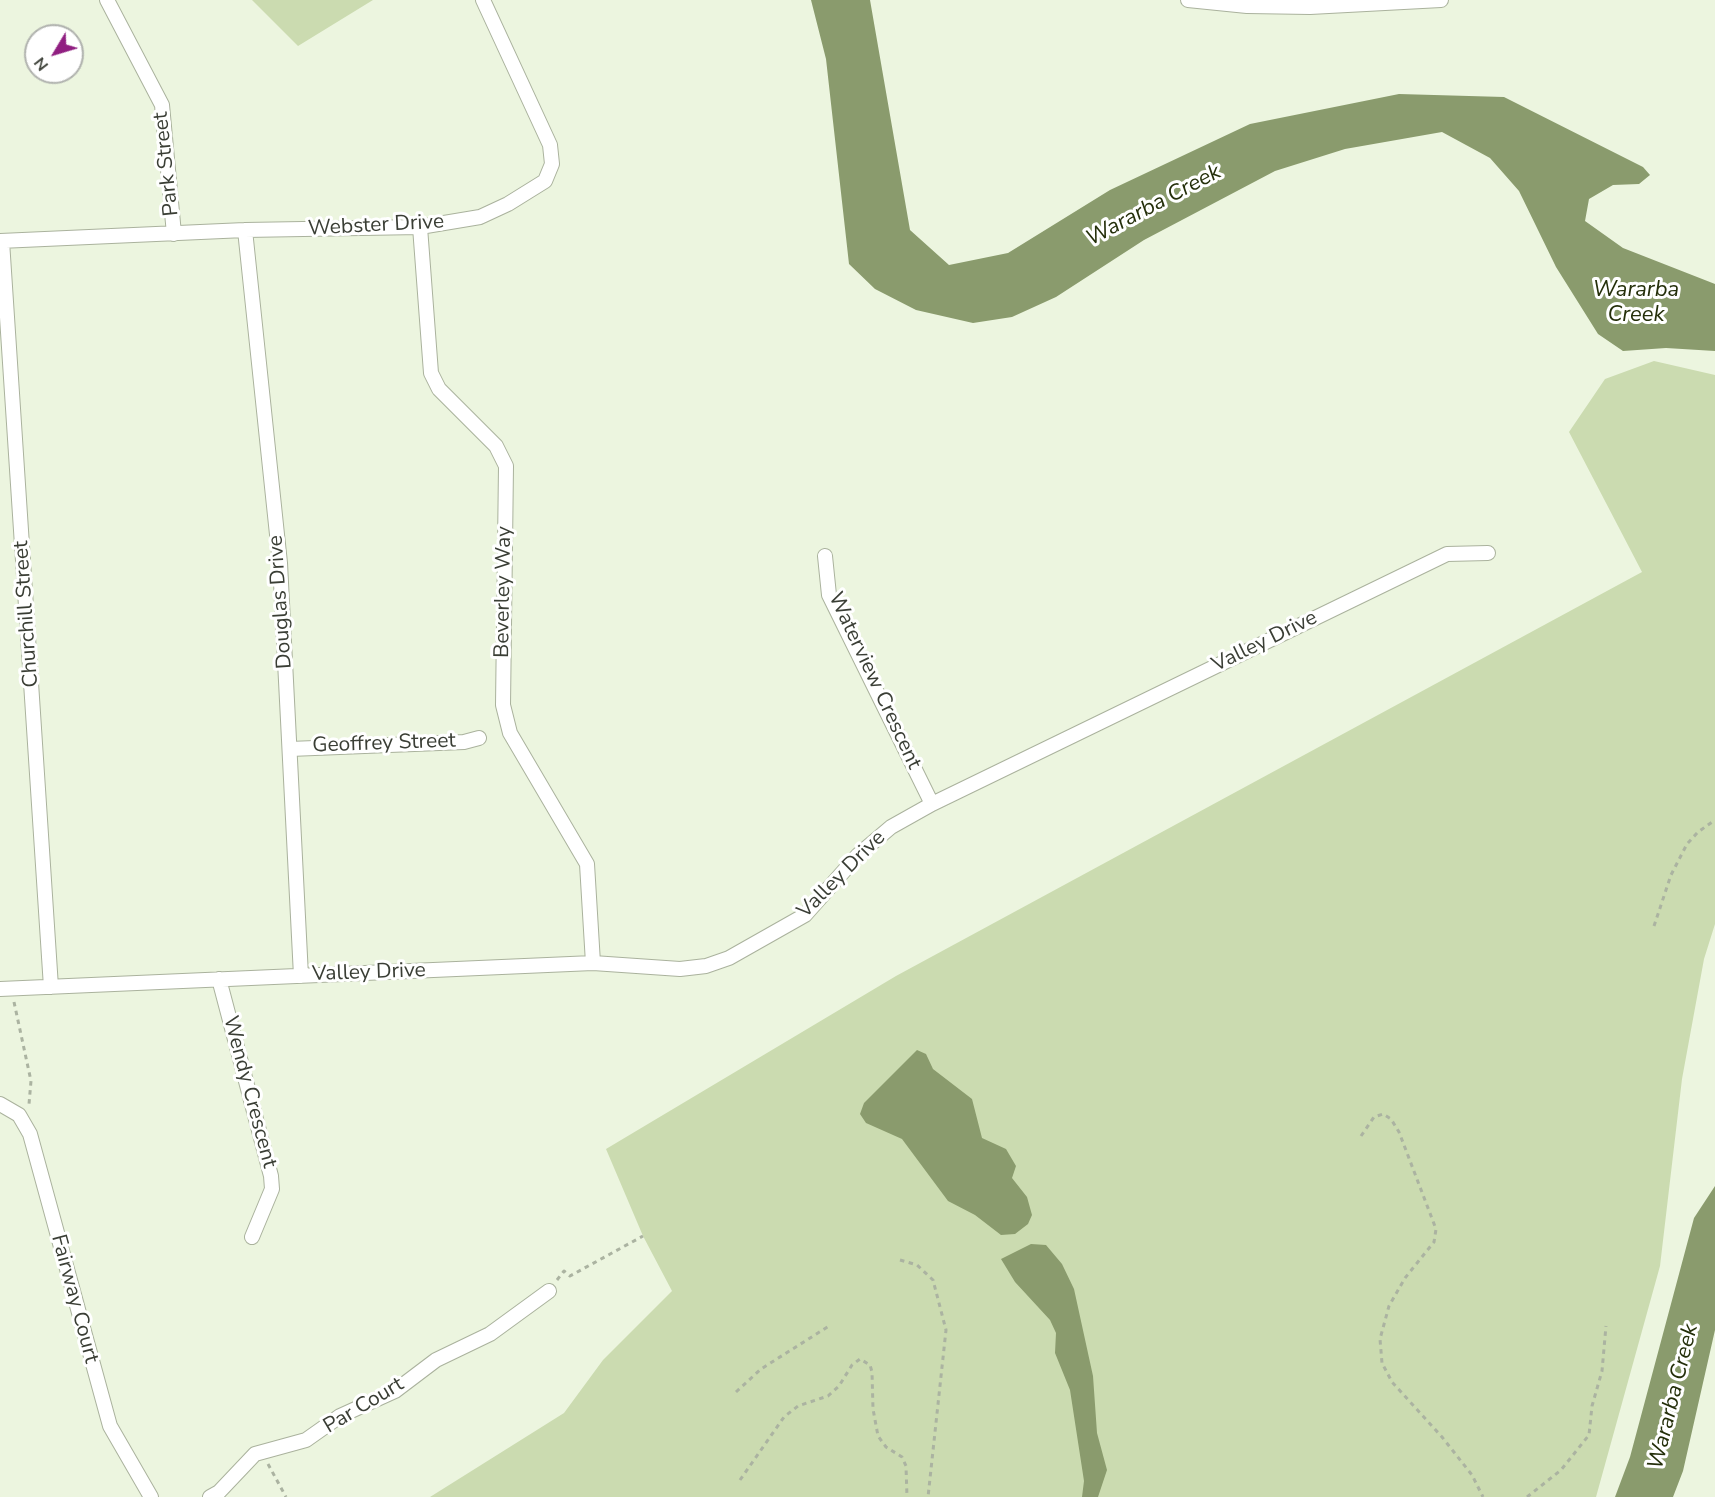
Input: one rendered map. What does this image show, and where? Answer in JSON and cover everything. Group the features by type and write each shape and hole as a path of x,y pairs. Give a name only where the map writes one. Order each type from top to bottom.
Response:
{"street":[{"name":"Park Street","path":"107,0 162,105 174,234"},
{"name":"Webster Drive","path":"1,241 245,230 420,227 480,217 508,204 545,181 552,164 550,145 483,0"},
{"path":"1188,0 1310,7 1441,0"},
{"name":"Beverley Way","path":"420,227 431,374 439,389 496,446 506,466 503,705 510,733 587,864 593,963"},
{"name":"Douglas Drive","path":"245,230 280,563 301,976"},
{"name":"Churchill Street","path":"1,241 51,987"},
{"name":"Valley Drive","path":"0,989 593,963 680,969 706,966 729,958 805,915 858,855 891,827 933,804 1447,554 1488,553"},
{"name":"Waterview Crescent","path":"825,556 829,595 933,804"},
{"name":"Geoffrey Street","path":"290,748 464,742 479,738"},
{"name":"Wendy Crescent","path":"219,979 271,1176 272,1189 252,1237"},
{"name":"Fairway Court","path":"0,1104 19,1115 30,1134 110,1426 151,1497"},
{"name":"Par Court","path":"210,1497 219,1492 255,1454 306,1440 340,1416 395,1391 435,1360 490,1334 549,1291"}],"path":[{"path":"1654,926 1671,875 1687,844 1698,832 1715,820"},
{"path":"13,1001 31,1081 30,1104"},
{"path":"1361,1136 1374,1117 1383,1114 1391,1119 1399,1132 1436,1229 1434,1242 1405,1278 1389,1306 1380,1339 1382,1363 1392,1382 1442,1437 1472,1475 1483,1497"},
{"path":"549,1291 564,1271 570,1276 643,1236"},
{"path":"900,1260 917,1265 933,1280 946,1330 927,1497"},
{"path":"736,1392 761,1369 829,1326"},
{"path":"1527,1497 1561,1470 1589,1435 1592,1406 1604,1363 1606,1326"},
{"path":"740,1480 784,1417 798,1406 828,1396 839,1386 852,1365 860,1359 870,1365 872,1372 873,1409 878,1436 886,1447 902,1457 906,1466 907,1497"},
{"path":"261,1452 286,1497"}],"shaded area":[{"path":"252,0 373,0 298,46"},
{"path":"1654,361 1715,375 1715,924 1704,959 1682,1079 1660,1266 1596,1497 430,1497 564,1413 603,1360 672,1291 643,1236 606,1149 896,976 1642,572 1569,432 1605,379"}],"water":[{"name":"Wararba Creek","path":"811,0 870,0 910,230 949,265 1008,253 1110,190 1250,124 1399,94 1504,97 1643,167 1650,175 1639,184 1613,185 1589,199 1585,221 1623,248 1715,284 1715,351 1666,348 1623,351 1598,334 1556,267 1519,191 1490,158 1442,132 1345,149 1275,171 1144,240 1056,297 1012,317 973,323 916,310 875,289 849,264 826,59"},
{"path":"917,1050 926,1054 933,1069 972,1099 982,1138 1006,1149 1016,1166 1012,1178 1027,1197 1032,1215 1028,1224 1015,1234 1001,1235 975,1215 948,1201 902,1139 866,1123 860,1114 864,1103"},
{"name":"Wararba Creek","path":"1715,1186 1715,1330 1683,1471 1673,1497 1615,1497 1630,1457 1694,1218"},
{"path":"1031,1244 1046,1245 1062,1264 1074,1289 1093,1376 1097,1433 1107,1470 1098,1497 1082,1497 1084,1481 1070,1390 1055,1353 1056,1333 1050,1320 1015,1282 1001,1259"}]}
